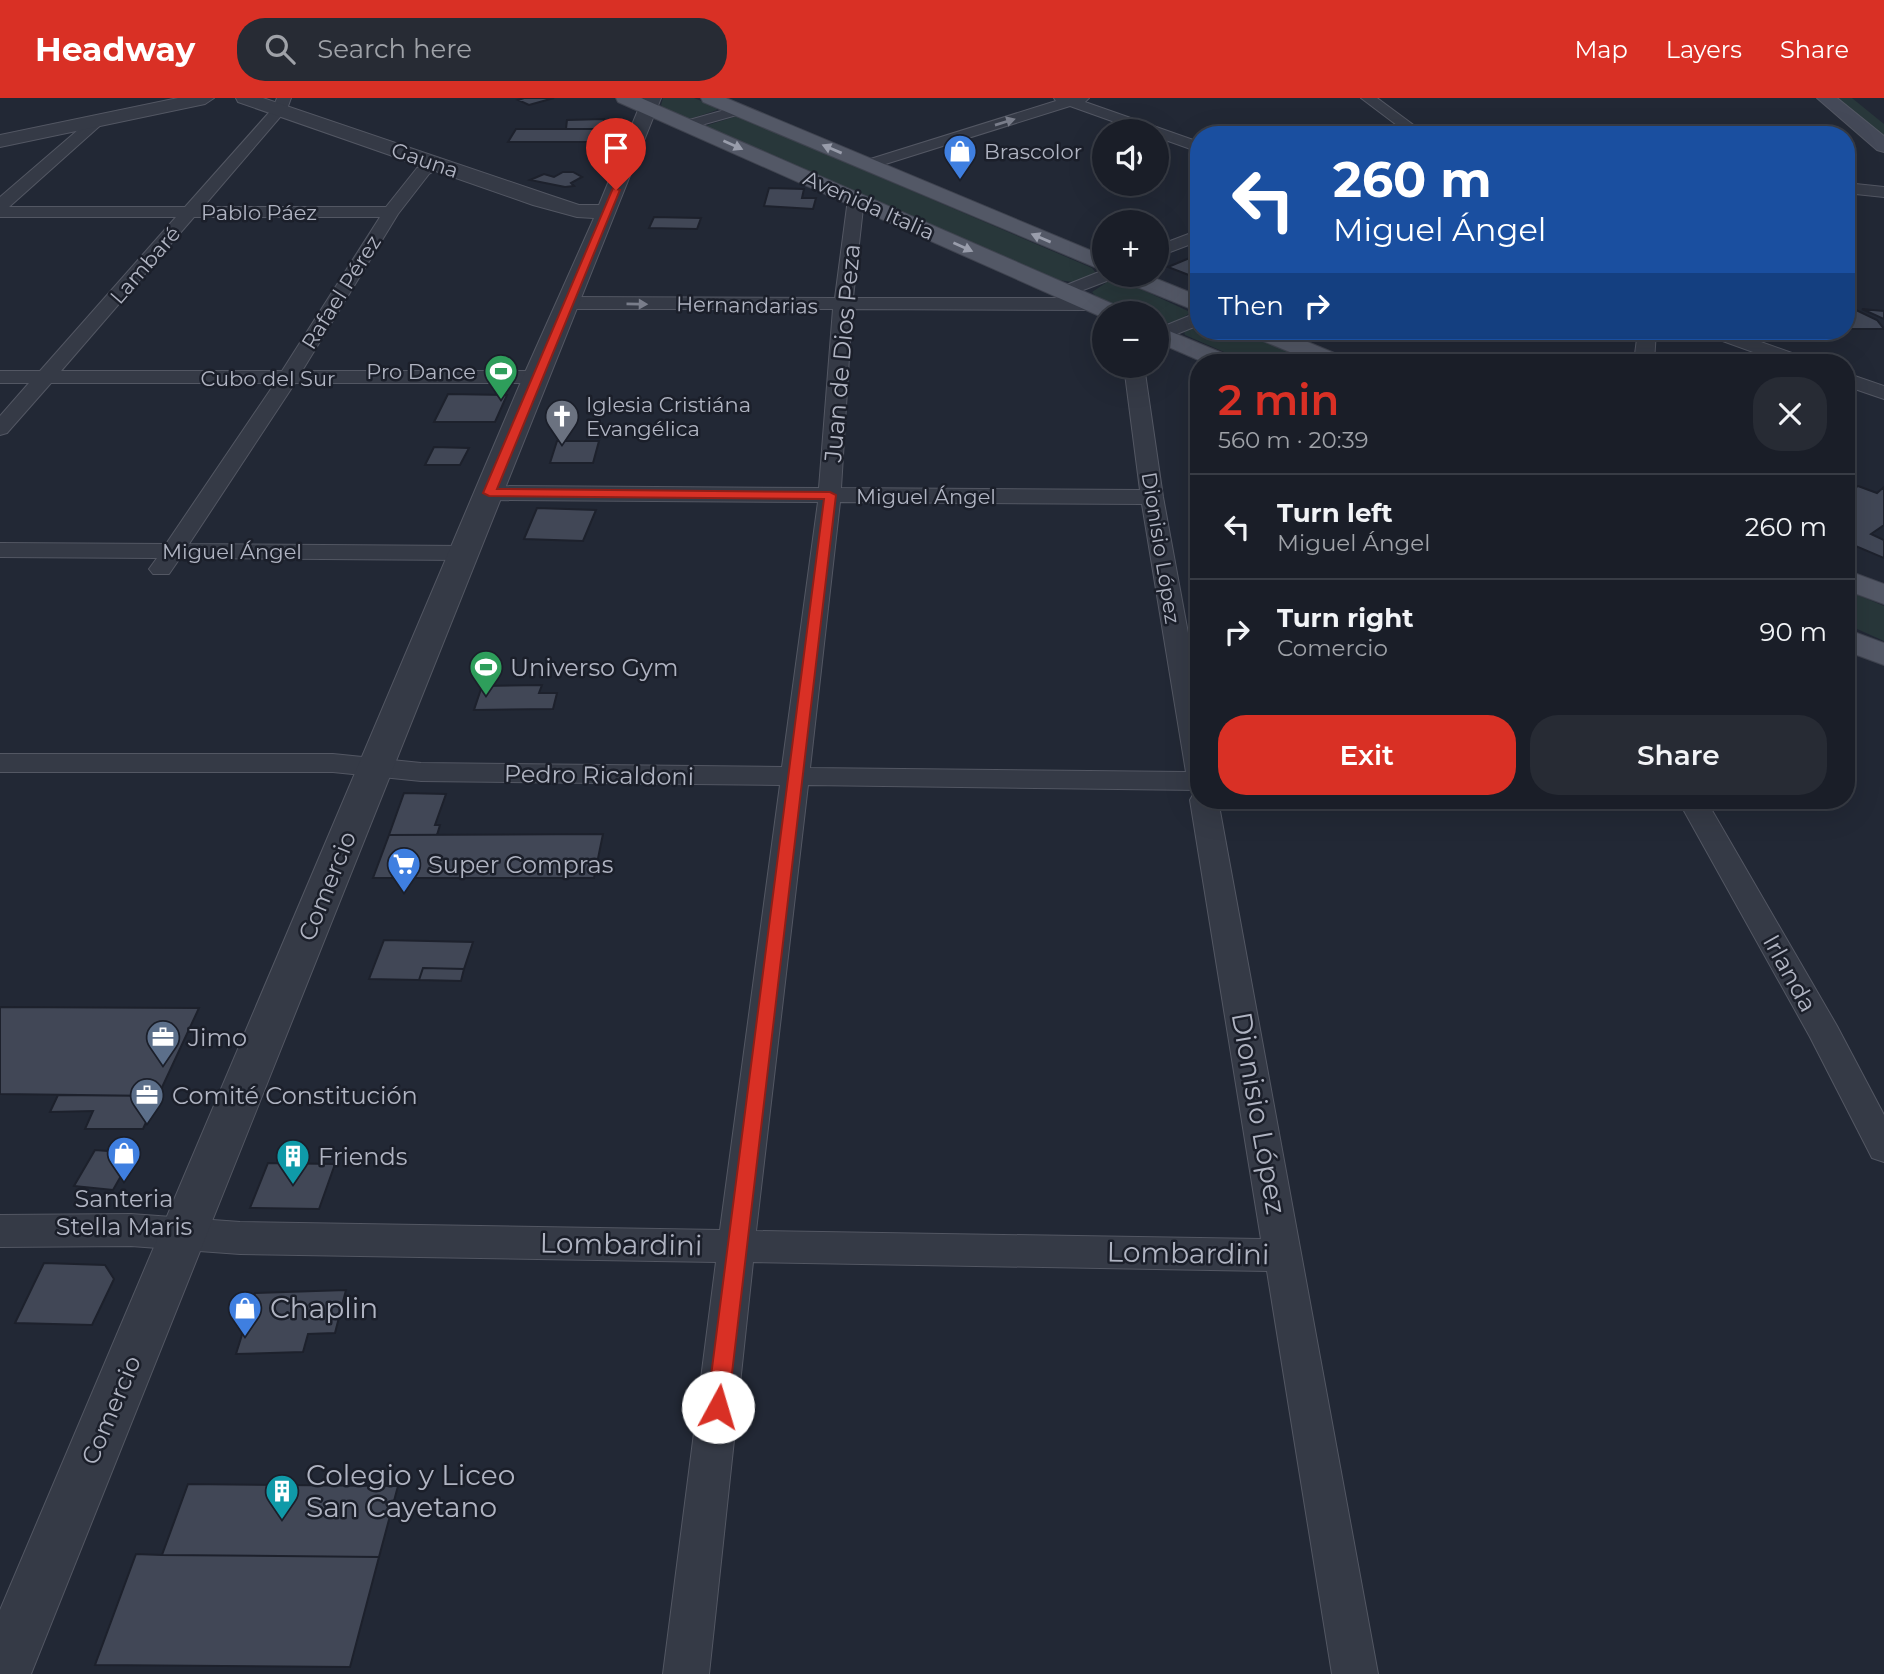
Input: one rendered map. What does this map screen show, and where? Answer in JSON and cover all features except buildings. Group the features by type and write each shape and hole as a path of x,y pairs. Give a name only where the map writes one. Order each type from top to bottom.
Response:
{"main road":[{"name":"Avenida Italia","path":"710,98 1092,259"},
{"path":"1826,98 1884,146"},
{"name":"Avenida Italia","path":"641,101 687,125 1092,304"},
{"path":"1156,287 1190,301"},
{"path":"1169,339 1204,354"},
{"path":"1282,340 1316,354"},
{"path":"1855,583 1884,595"},
{"path":"1855,643 1884,655"}],"street":[{"path":"0,141 205,98"},
{"name":"Gauna","path":"245,98 282,104 438,164 578,211 612,201"},
{"path":"1368,98 1407,126"},
{"path":"870,164 1071,99 1122,119"},
{"name":"Comercio","path":"2,1674 536,377 612,201 641,101"},
{"name":"Lambaré","path":"0,429 192,212 282,104"},
{"path":"687,125 738,110"},
{"path":"0,209 98,120"},
{"path":"1169,137 1190,144"},
{"name":"Rafael Pérez","path":"166,559 288,378 391,212 418,176 438,164"},
{"path":"1855,189 1884,192"},
{"name":"Juan de Dios Peza","path":"686,1674 736,1246 830,495 843,305 856,199"},
{"name":"Pablo Páez","path":"0,209 391,212"},
{"path":"1169,247 1190,239"},
{"path":"1065,292 1092,281"},
{"name":"Hernandarias","path":"569,303 1092,309"},
{"path":"1169,330 1190,322"},
{"path":"1738,340 1777,354"},
{"name":"Cubo del Sur","path":"0,377 536,377"},
{"name":"Dionisio López","path":"1136,378 1152,497 1190,718"},
{"path":"1855,382 1884,393"},
{"name":"Miguel Ángel","path":"489,493 1152,497"},
{"name":"Miguel Ángel","path":"0,550 166,559 465,553"},
{"name":"Pedro Ricaldoni","path":"0,763 333,763 421,772 1190,781"},
{"name":"Dionisio López","path":"1206,809 1355,1674"},
{"name":"Irlanda","path":"1697,809 1825,1035 1884,1148"},
{"name":"Lombardini","path":"0,1231 131,1230 240,1238 1284,1255"}],"shaded area":[{"path":"663,98 694,98 716,107 717,110 690,119 663,108"},
{"path":"1836,98 1852,98 1884,124 1884,137"},
{"path":"737,116 1092,268 1092,275 1073,282 1058,280 705,126"},
{"path":"1100,287 1137,287 1166,301 1103,301 1092,292"},
{"path":"1169,302 1190,312 1169,322"},
{"path":"1190,329 1190,337 1185,335 1184,332"},
{"path":"1196,340 1262,340 1295,354 1229,354"},
{"path":"1855,594 1884,606 1884,641 1855,628"}],"place":[{"name":"Brascolor","path":"960,181"},
{"name":"Pro Dance","path":"501,401"},
{"name":"Iglesia Cristiána Evangélica","path":"562,446"},
{"name":"Universo Gym","path":"486,697"},
{"name":"Super Compras","path":"404,894"},
{"name":"Jimo","path":"163,1067"},
{"name":"Comité Constitución","path":"147,1125"},
{"name":"Santeria Stella Maris","path":"124,1183"},
{"name":"Friends","path":"293,1186"},
{"name":"Chaplin","path":"245,1338"},
{"name":"Colegio y Liceo San Cayetano","path":"282,1521"}],"route":[{"path":"616,190 489,493 830,495 718,1407"}]}
